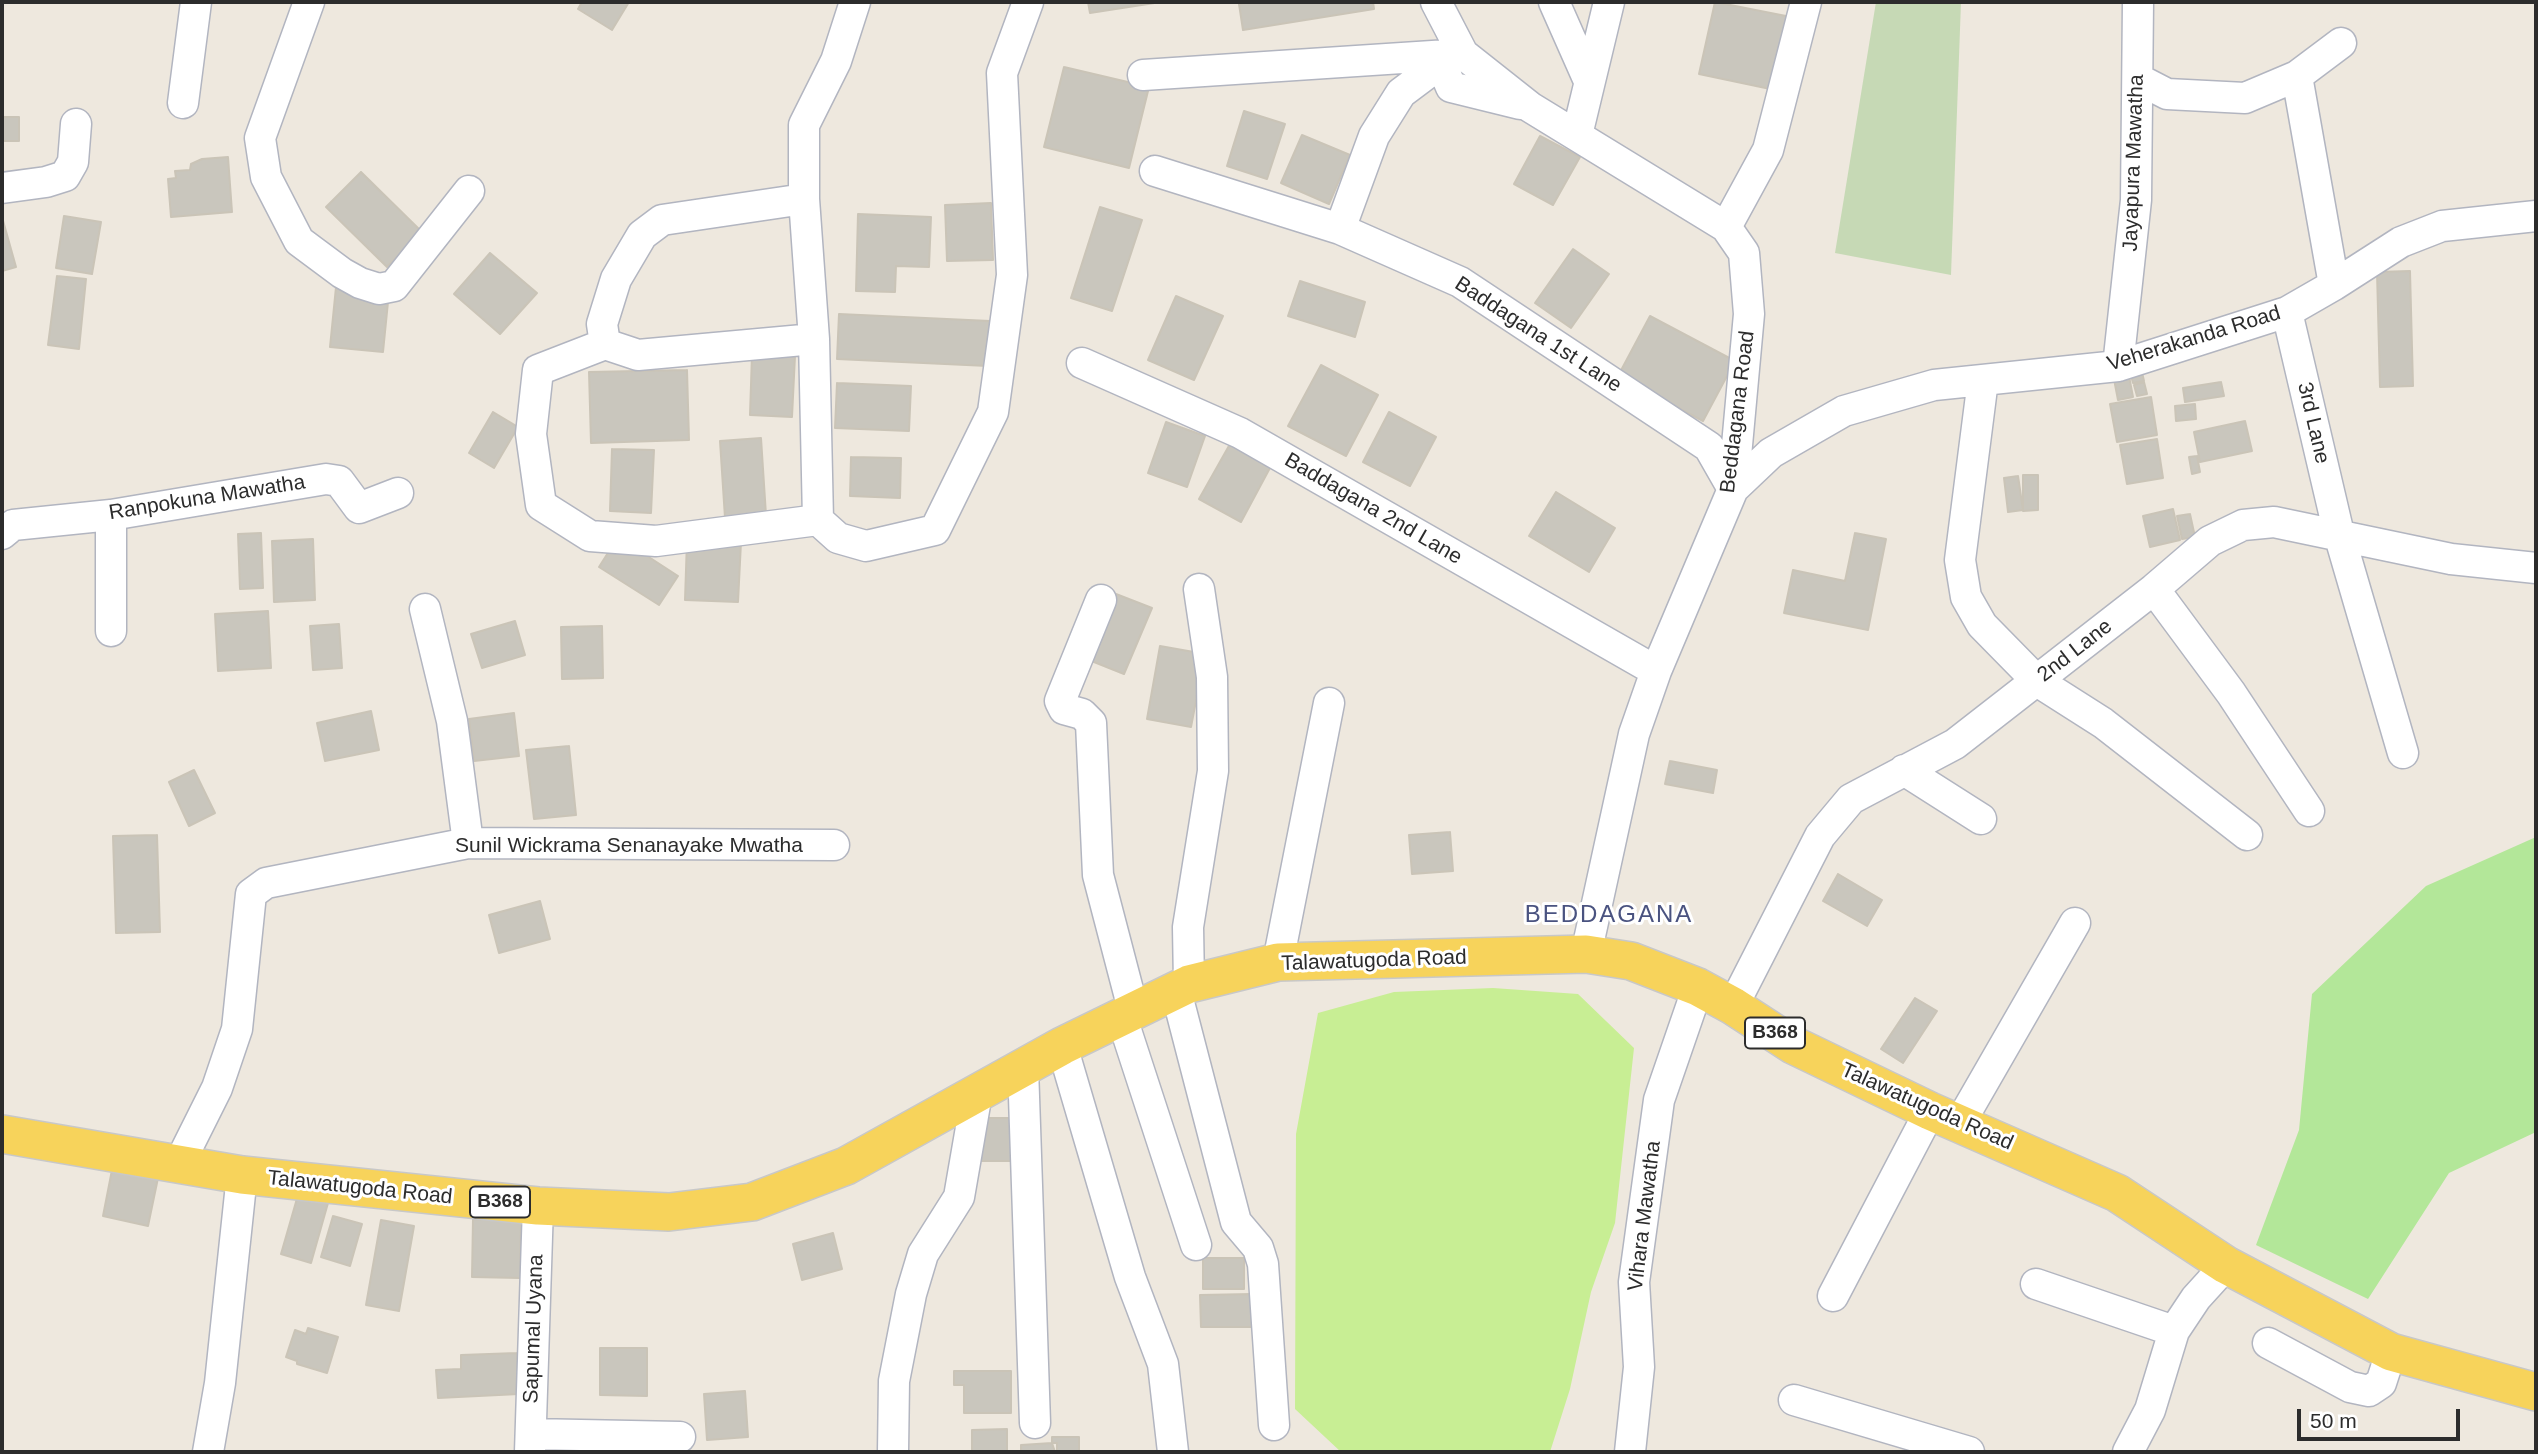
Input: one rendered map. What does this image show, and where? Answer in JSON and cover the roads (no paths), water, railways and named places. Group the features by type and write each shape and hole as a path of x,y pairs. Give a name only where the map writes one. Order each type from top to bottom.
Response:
{"main road":[{"name":"Talawatugoda Road","path":"2,1134 242,1175 538,1206 669,1212 752,1202 846,1166 1062,1046 1127,1012 1182,988 1278,962 1586,954 1631,961 1698,987 1734,1006 1793,1045 2117,1193 2226,1265 2391,1352 2536,1392"}],"street":[{"path":"183,103 196,2"},
{"path":"309,2 260,138 267,177 299,241 360,283 379,289 394,286 469,191"},
{"path":"855,2 836,61 804,125 804,199 814,339 818,520 838,538 866,546 935,530 993,412 1012,275 1002,73 1028,2"},
{"name":"Beddagana Road","path":"1436,2 1452,58 1726,227 1744,253 1749,314 1733,489 1656,671 1634,734 1586,954"},
{"path":"1554,2 1589,81"},
{"path":"1577,135 1609,2"},
{"path":"1726,227 1768,150 1806,2"},
{"name":"Jayapura Mawatha","path":"2118,366 2136,200 2138,2"},
{"path":"2138,79 2167,94 2245,98 2297,76 2341,43"},
{"path":"1143,75 1452,58"},
{"path":"1340,229 1374,136 1401,93 1452,58"},
{"path":"2297,76 2334,285"},
{"path":"2,188 65,176 73,162 76,124"},
{"name":"Baddagana 1st Lane","path":"1155,171 1340,229 1460,282 1709,447 1733,489"},
{"path":"605,344 602,324 616,279 642,235 662,220 804,199"},
{"name":"Veherakanda Road","path":"1733,489 1771,453 1844,411 1934,385 2118,366 2287,312 2401,242 2442,226 2536,216"},
{"name":"3rd Lane","path":"2287,312 2339,534 2403,753"},
{"path":"814,339 638,355 605,344 538,370 531,433 541,505 590,536 656,541 818,520"},
{"name":"Baddagana 2nd Lane","path":"1082,363 1240,433 1656,671"},
{"path":"1983,380 1960,560 1966,597 1982,625 2037,681 2103,723 2247,835"},
{"name":"Ranpokuna Mawatha","path":"2,534 13,525 111,515 326,479 339,481 359,508 398,493"},
{"path":"111,515 111,631"},
{"name":"2nd Lane","path":"1734,1006 1819,836 1850,799 1955,744 2154,589 2210,541 2243,525 2274,522 2451,559 2536,568"},
{"path":"1199,589 1212,677 1213,771 1188,927 1182,988 1236,1222 1258,1248 1263,1264 1274,1426"},
{"path":"2154,589 2231,693 2309,811"},
{"path":"1101,600 1060,701 1065,709 1082,714 1091,723 1098,875 1127,1012 1196,1245"},
{"path":"425,609 452,721 468,843"},
{"path":"1278,962 1329,703"},
{"path":"1904,770 1981,819"},
{"name":"Sunil Wickrama Senanayake Mwatha","path":"180,1163 217,1088 237,1029 251,894 266,883 468,843 834,845"},
{"path":"1832,1296 1945,1116 2075,923"},
{"name":"Vihara Mawatha","path":"1630,1452 1639,1367 1634,1282 1657,1113 1698,987"},
{"path":"1062,1046 1130,1277 1163,1364 1173,1452"},
{"path":"1023,1067 1035,1423"},
{"path":"893,1452 894,1381 911,1294 923,1254 959,1197 977,1093"},
{"path":"208,1452 220,1383 242,1175"},
{"name":"Sapumal Uyana","path":"531,1443 538,1206"},
{"path":"2128,1452 2150,1410 2174,1331 2196,1298 2226,1265"},
{"path":"2036,1284 2174,1331"},
{"path":"2268,1343 2350,1387 2369,1391 2381,1383 2391,1352"},
{"path":"1794,1399 1969,1452"},
{"path":"531,1443 680,1437"}],"district":[{"name":"BEDDAGANA","path":"1609,915"}]}
